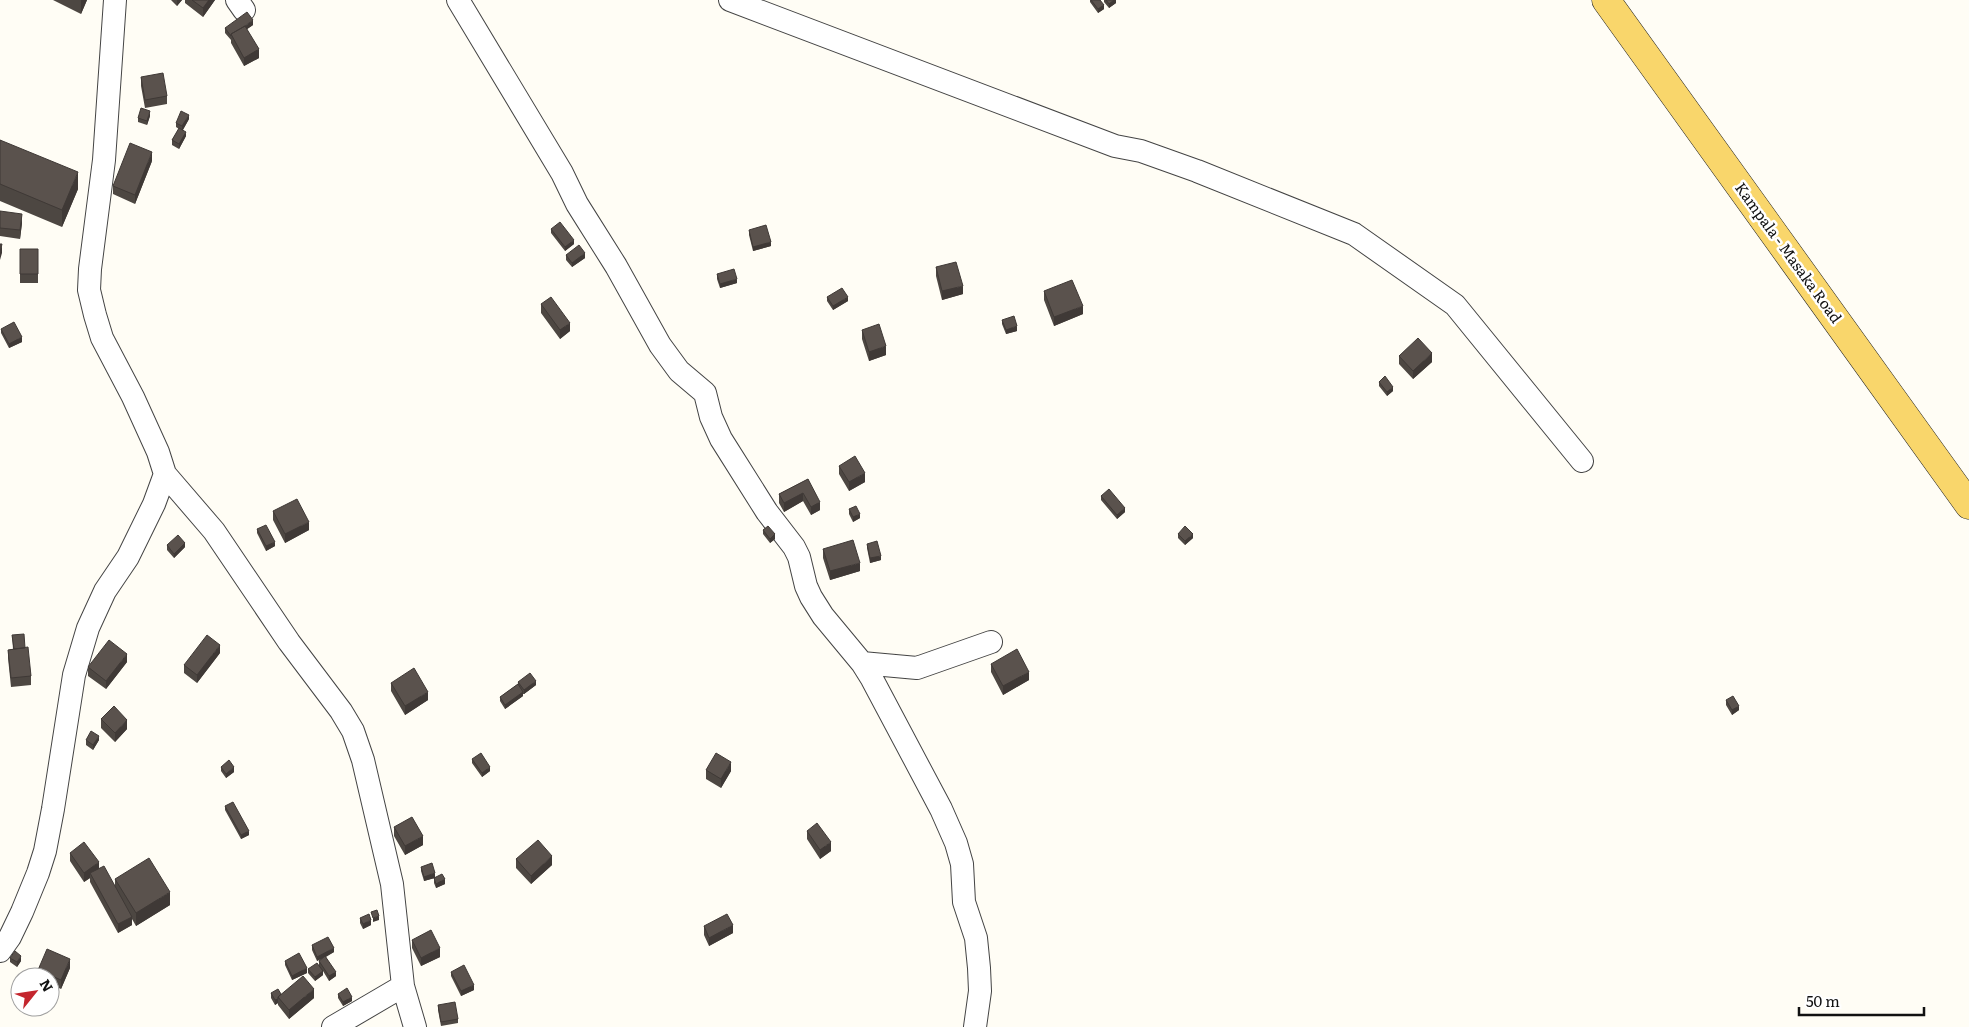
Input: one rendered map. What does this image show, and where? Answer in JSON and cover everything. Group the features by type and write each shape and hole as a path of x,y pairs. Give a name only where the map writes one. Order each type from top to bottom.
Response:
{"main road":[{"name":"Kampala - Masaka Road","path":"1606,0 1969,505"}],"street":[{"path":"115,0 104,160 90,268 89,290 102,338 137,405 158,452 165,474 214,531 289,642 341,711 353,732 363,760 392,884 403,986 415,1027"},
{"path":"458,0 562,173 576,204 616,266 660,346 679,370 705,393 711,417 721,439 767,512 794,547 811,597 823,616 862,663 941,808 956,843 962,864 964,902 976,938 980,991 975,1027"},
{"path":"730,0 1115,146 1142,151 1197,171 1354,234 1455,305 1582,461"},
{"path":"0,951 10,937 22,912 45,851 74,675 88,628 105,591 128,557 154,504 165,474"},
{"path":"862,663 917,668 991,642"},
{"path":"333,1027 403,986"}],"building":[{"path":"192,0 209,0 203,8"},
{"path":"1091,0 1100,0 1104,5 1098,9"},
{"path":"1106,0 1114,0 1109,4"},
{"path":"247,12 253,20 231,34 231,36 225,28"},
{"path":"245,26 259,49 244,58 231,34"},
{"path":"163,73 167,96 145,100 141,77"},
{"path":"141,108 150,111 147,121 138,118"},
{"path":"181,111 189,115 182,126 176,123"},
{"path":"179,128 186,132 179,144 172,140"},
{"path":"0,140 78,172 62,210 0,184"},
{"path":"130,143 152,152 135,195 113,186"},
{"path":"0,211 22,214 20,230 0,228"},
{"path":"560,222 574,240 565,247 551,229"},
{"path":"766,225 771,242 753,247 749,230"},
{"path":"579,245 585,253 572,263 566,255"},
{"path":"20,249 38,249 38,274 20,274"},
{"path":"956,262 963,286 942,291 936,267"},
{"path":"734,269 737,279 720,284 717,274"},
{"path":"1072,280 1083,306 1054,317 1044,291"},
{"path":"842,288 848,297 833,306 827,297"},
{"path":"551,297 570,323 560,330 541,304"},
{"path":"1014,316 1017,326 1006,330 1002,320"},
{"path":"14,322 22,337 9,344 1,329"},
{"path":"879,324 886,346 869,352 862,330"},
{"path":"1418,338 1432,353 1413,371 1399,356"},
{"path":"1385,376 1393,387 1387,392 1379,382"},
{"path":"855,456 865,473 849,482 839,466"},
{"path":"808,479 820,502 811,507 803,493 784,503 779,494"},
{"path":"1109,489 1125,508 1117,515 1101,496"},
{"path":"297,499 309,522 285,534 273,511"},
{"path":"856,506 860,514 853,517 849,509"},
{"path":"266,525 275,542 266,546 257,529"},
{"path":"768,526 775,534 770,539 763,530"},
{"path":"1185,526 1193,534 1185,541 1178,534"},
{"path":"178,535 185,543 174,554 167,545"},
{"path":"853,540 860,563 830,571 823,549"},
{"path":"877,541 881,556 870,558 867,544"},
{"path":"24,634 25,648 14,649 12,635"},
{"path":"207,635 220,645 197,675 184,665"},
{"path":"109,640 127,654 106,681 88,667"},
{"path":"28,647 31,676 11,678 8,650"},
{"path":"1017,649 1029,672 1003,686 991,664"},
{"path":"414,668 428,692 405,706 391,683"},
{"path":"530,673 536,681 524,690 518,682"},
{"path":"518,684 523,692 505,705 500,697"},
{"path":"1733,696 1739,706 1732,710 1726,700"},
{"path":"114,706 127,720 115,733 101,719"},
{"path":"91,731 99,736 93,745 86,740"},
{"path":"481,753 490,767 482,773 472,759"},
{"path":"716,753 731,762 721,779 706,770"},
{"path":"229,760 234,767 226,774 221,767"},
{"path":"233,802 249,831 241,835 225,806"},
{"path":"412,817 423,836 405,846 394,827"},
{"path":"817,823 831,842 820,850 807,831"},
{"path":"538,840 552,856 531,876 516,859"},
{"path":"84,842 99,862 84,873 70,853"},
{"path":"149,858 170,892 136,913 115,879"},
{"path":"432,863 435,873 424,877 421,867"},
{"path":"104,866 132,917 118,924 90,873"},
{"path":"442,874 445,879 436,884 434,878"},
{"path":"377,910 379,916 373,918 371,912"},
{"path":"369,914 371,920 363,924 360,918"},
{"path":"727,914 733,925 709,938 704,926"},
{"path":"431,930 440,948 421,958 412,940"},
{"path":"328,937 334,948 317,957 312,945"},
{"path":"47,949 70,959 61,980 60,967 39,967"},
{"path":"15,951 21,956 17,962 10,958"},
{"path":"299,953 307,968 292,976 285,961"},
{"path":"325,956 336,972 329,976 319,961"},
{"path":"317,963 323,971 315,977 308,969"},
{"path":"464,965 474,985 461,991 451,972"},
{"path":"303,976 314,989 289,1010 278,997"},
{"path":"347,988 352,997 343,1002 338,994"},
{"path":"278,989 281,994 275,1000 271,993"},
{"path":"455,1002 458,1019 441,1022 438,1005"}]}
